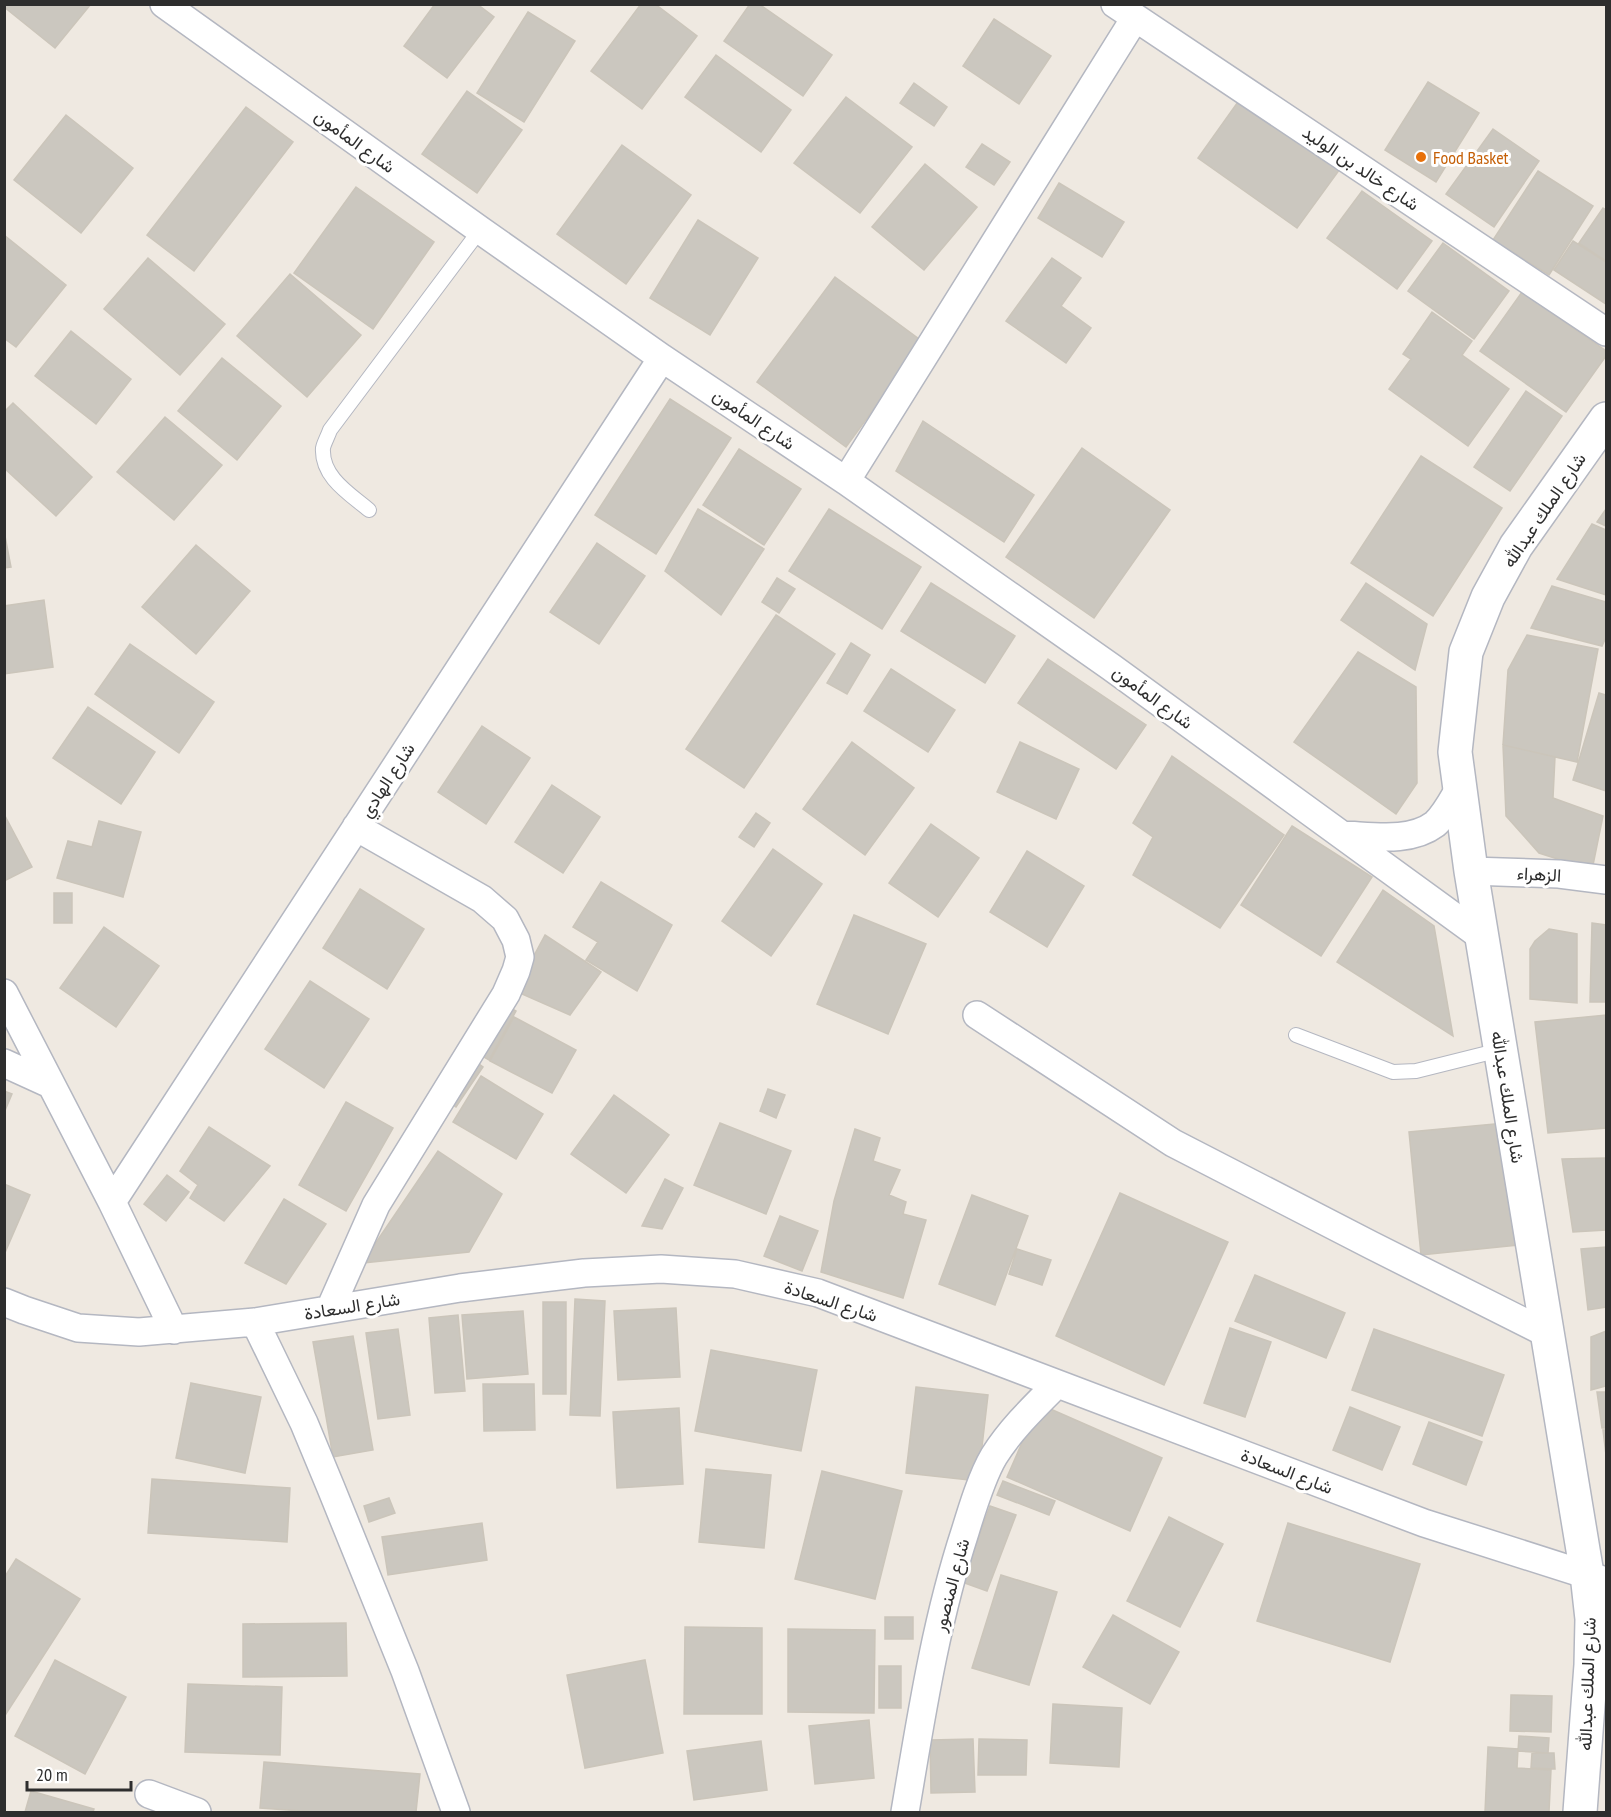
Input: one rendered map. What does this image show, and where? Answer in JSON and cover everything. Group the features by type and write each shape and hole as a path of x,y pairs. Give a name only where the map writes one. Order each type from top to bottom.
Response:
{"main road":[{"name":"شارع الملك عبدالله","path":"1580,1812 1591,1665 1592,1619 1597,1577 1546,1333 1471,871 1455,752 1466,652 1488,597 1516,546 1606,419"}],"street":[{"name":"شارع المأمون","path":"164,4 662,358 846,481 1111,667 1482,937"},
{"name":"شارع خالد بن الوليد","path":"1125,11 1606,332"},
{"path":"846,481 1125,11"},
{"name":"شارع الهادي","path":"112,1202 662,358"},
{"path":"1343,835 1387,837 1419,831 1433,825 1443,816 1459,789"},
{"path":"330,1309 376,1205 506,994 520,957 516,940 505,918 482,899 356,827"},
{"name":"الزهراء","path":"1471,871 1559,874 1606,880"},
{"path":"4,993 112,1202 174,1330"},
{"path":"977,1016 1173,1143 1546,1333"},
{"path":"4,1063 50,1084"},
{"name":"شارع السعادة","path":"4,1302 78,1328 139,1332 255,1322 460,1288 584,1273 662,1269 735,1274 818,1293 1424,1522 1597,1577"},
{"path":"255,1322 304,1423 331,1488 405,1671 456,1812"},
{"name":"شارع المنصور","path":"905,1812 941,1616 973,1505 993,1456 1025,1415 1057,1384"},
{"path":"149,1794 197,1812"}],"lane":[{"path":"369,510 335,482 326,465 323,448 330,430 480,230"},
{"path":"1296,1035 1393,1072 1416,1071 1500,1050"}],"building":[{"path":"4,4 91,4 55,48 4,7"},
{"path":"435,4 477,4 494,17 447,78 404,46"},
{"path":"641,4 655,4 697,36 642,109 591,71"},
{"path":"750,4 759,4 832,55 803,96 724,41"},
{"path":"528,12 575,41 524,122 477,93"},
{"path":"994,19 1051,56 1019,104 963,66"},
{"path":"716,55 791,110 761,152 685,97"},
{"path":"1428,82 1479,113 1436,182 1385,150"},
{"path":"914,83 947,107 934,126 900,103"},
{"path":"467,91 522,130 477,193 422,154"},
{"path":"846,97 912,147 860,213 794,163"},
{"path":"1240,99 1340,169 1297,228 1198,158"},
{"path":"246,107 293,142 194,271 147,235"},
{"path":"66,115 133,168 81,233 14,180"},
{"path":"1493,129 1539,161 1494,227 1446,194"},
{"path":"982,144 1010,162 994,185 966,167"},
{"path":"622,145 691,195 626,284 557,234"},
{"path":"925,164 977,207 924,270 872,227"},
{"path":"1538,171 1593,206 1549,275 1493,240"},
{"path":"1059,183 1124,222 1102,257 1038,218"},
{"path":"356,187 434,242 373,329 294,273"},
{"path":"1362,191 1432,241 1397,289 1327,238"},
{"path":"1603,208 1606,210 1606,261 1579,243"},
{"path":"698,220 758,258 710,335 650,298"},
{"path":"4,235 66,285 16,347 4,338"},
{"path":"1573,241 1606,262 1606,304 1554,270"},
{"path":"1443,243 1509,291 1474,339 1408,291"},
{"path":"148,258 225,324 180,375 104,309"},
{"path":"1052,258 1081,278 1061,306 1091,328 1066,363 1006,321"},
{"path":"290,274 361,335 307,397 237,336"},
{"path":"835,277 923,342 846,447 757,382"},
{"path":"1522,292 1606,351 1606,356 1566,412 1480,351"},
{"path":"1432,312 1472,341 1462,355 1509,389 1468,446 1389,389 1411,359 1403,354"},
{"path":"71,331 131,379 96,424 35,376"},
{"path":"222,358 281,406 237,460 178,411"},
{"path":"1526,391 1562,416 1510,491 1474,467"},
{"path":"670,399 731,438 656,554 595,515"},
{"path":"13,403 92,477 56,516 4,468 4,412"},
{"path":"165,417 222,465 174,520 117,472"},
{"path":"923,421 1034,495 1004,542 896,471"},
{"path":"1082,448 1170,510 1094,618 1006,557"},
{"path":"739,449 801,489 764,545 703,505"},
{"path":"1421,456 1502,508 1433,616 1351,563"},
{"path":"698,509 764,549 721,615 665,571"},
{"path":"829,509 921,567 882,629 789,571"},
{"path":"1606,509 1606,526 1597,522"},
{"path":"1592,524 1606,530 1606,595 1557,579"},
{"path":"4,531 11,567 4,568"},
{"path":"597,543 645,576 599,644 550,612"},
{"path":"196,545 250,591 196,654 142,607"},
{"path":"777,578 795,589 779,613 762,602"},
{"path":"931,583 1015,636 985,683 901,631"},
{"path":"1366,583 1427,624 1415,670 1341,620"},
{"path":"1552,586 1606,602 1606,637 1602,646 1531,628"},
{"path":"44,600 53,667 4,674 4,606"},
{"path":"776,615 835,654 744,788 686,749"},
{"path":"1527,635 1598,649 1577,762 1503,745 1508,670"},
{"path":"851,643 870,655 847,694 827,683"},
{"path":"130,644 214,702 179,753 95,694"},
{"path":"1358,652 1416,687 1417,783 1396,814 1294,742"},
{"path":"1048,659 1146,725 1116,769 1018,703"},
{"path":"891,669 955,710 928,752 864,711"},
{"path":"1599,693 1606,695 1606,791 1573,780"},
{"path":"88,707 155,752 121,804 53,758"},
{"path":"482,726 530,758 486,824 438,792"},
{"path":"852,742 914,788 865,855 803,809"},
{"path":"1020,742 1079,769 1056,819 997,792"},
{"path":"1503,745 1555,757 1553,798 1603,816 1592,870 1539,853 1506,816"},
{"path":"1172,756 1284,835 1220,928 1133,875 1153,837 1133,823"},
{"path":"552,785 600,817 563,873 515,842"},
{"path":"756,813 770,823 754,847 739,837"},
{"path":"4,814 32,867 4,881"},
{"path":"99,821 141,832 123,897 57,878 68,841 92,847"},
{"path":"931,824 979,858 938,917 889,883"},
{"path":"1292,826 1372,877 1321,956 1241,905"},
{"path":"773,849 822,884 771,956 722,921"},
{"path":"1027,851 1084,886 1047,947 990,912"},
{"path":"601,882 672,925 637,991 586,960 598,942 573,927"},
{"path":"360,889 424,929 387,989 323,948"},
{"path":"1383,890 1434,926 1453,1036 1337,962"},
{"path":"54,893 72,893 72,923 54,923"},
{"path":"854,915 926,944 888,1034 817,1004"},
{"path":"1592,923 1606,925 1606,1002 1590,1002"},
{"path":"104,927 159,966 116,1027 60,988"},
{"path":"1549,929 1577,934 1577,1003 1530,999 1530,949 1535,941"},
{"path":"545,935 601,972 570,1015 515,991"},
{"path":"310,981 369,1019 324,1088 265,1049"},
{"path":"504,1004 516,1011 489,1060 477,1053"},
{"path":"1606,1015 1606,1128 1548,1133 1535,1022"},
{"path":"514,1017 576,1050 552,1093 490,1061"},
{"path":"471,1058 483,1067 456,1107 444,1099"},
{"path":"481,1076 543,1114 516,1159 453,1122"},
{"path":"768,1089 785,1095 776,1118 760,1111"},
{"path":"4,1091 12,1094 4,1113"},
{"path":"614,1095 669,1135 626,1193 571,1154"},
{"path":"346,1102 393,1128 346,1211 299,1185"},
{"path":"720,1123 791,1151 766,1214 694,1185"},
{"path":"1505,1123 1518,1245 1421,1255 1409,1132"},
{"path":"209,1127 270,1166 224,1221 190,1198 198,1185 180,1171"},
{"path":"855,1129 880,1138 873,1161 900,1170 889,1195 906,1202 903,1214 926,1220 903,1298 821,1272 834,1201"},
{"path":"438,1151 502,1194 469,1252 362,1263"},
{"path":"1606,1158 1606,1230 1573,1232 1562,1159"},
{"path":"167,1175 189,1192 166,1221 144,1204"},
{"path":"665,1179 683,1188 662,1229 642,1226"},
{"path":"4,1184 30,1195 4,1255"},
{"path":"1120,1193 1228,1242 1164,1385 1056,1336"},
{"path":"972,1195 1028,1216 995,1305 939,1284"},
{"path":"284,1199 326,1224 286,1284 245,1263"},
{"path":"780,1216 818,1231 802,1271 764,1256"},
{"path":"1606,1247 1606,1307 1588,1310 1581,1249"},
{"path":"1017,1249 1051,1260 1042,1285 1009,1274"},
{"path":"1255,1275 1345,1313 1326,1358 1235,1321"},
{"path":"575,1299 605,1301 600,1416 570,1415"},
{"path":"543,1302 566,1302 566,1394 543,1394"},
{"path":"676,1308 680,1377 618,1380 614,1311"},
{"path":"523,1311 528,1374 467,1379 462,1315"},
{"path":"458,1315 465,1391 435,1393 429,1318"},
{"path":"1230,1328 1271,1342 1245,1417 1204,1403"},
{"path":"398,1329 410,1415 378,1419 366,1333"},
{"path":"1374,1329 1504,1375 1482,1436 1352,1390"},
{"path":"1606,1331 1606,1386 1591,1390 1591,1337"},
{"path":"353,1336 373,1450 333,1457 313,1342"},
{"path":"711,1350 817,1370 801,1451 695,1431"},
{"path":"191,1383 261,1397 245,1473 176,1458"},
{"path":"483,1384 534,1384 535,1430 484,1431"},
{"path":"916,1387 988,1395 978,1481 906,1473"},
{"path":"1597,1392 1606,1392 1606,1428 1602,1428"},
{"path":"1039,1404 1162,1458 1130,1531 1007,1477"},
{"path":"1350,1407 1400,1427 1382,1470 1333,1450"},
{"path":"679,1408 683,1484 617,1488 613,1412"},
{"path":"1429,1422 1482,1442 1466,1485 1413,1464"},
{"path":"1603,1430 1606,1430 1606,1455"},
{"path":"706,1469 771,1475 764,1548 699,1542"},
{"path":"822,1471 902,1491 875,1599 795,1579"},
{"path":"152,1479 290,1488 287,1542 148,1533"},
{"path":"1003,1481 1055,1501 1049,1515 997,1495"},
{"path":"389,1498 395,1513 369,1522 364,1506"},
{"path":"990,1506 1016,1515 987,1591 962,1582"},
{"path":"1169,1517 1223,1544 1180,1627 1127,1601"},
{"path":"482,1523 487,1560 388,1575 382,1537"},
{"path":"1288,1523 1420,1564 1390,1662 1257,1621"},
{"path":"16,1559 80,1599 4,1717 4,1578"},
{"path":"1001,1575 1057,1592 1029,1685 972,1668"},
{"path":"1113,1615 1179,1652 1150,1704 1083,1667"},
{"path":"885,1617 913,1617 913,1639 885,1639"},
{"path":"346,1623 347,1676 243,1677 243,1624"},
{"path":"685,1627 762,1628 762,1714 684,1714"},
{"path":"788,1629 875,1630 874,1713 788,1712"},
{"path":"55,1660 126,1697 85,1774 15,1736"},
{"path":"645,1660 663,1753 585,1768 567,1675"},
{"path":"879,1666 901,1666 901,1708 879,1708"},
{"path":"188,1684 282,1687 280,1755 185,1752"},
{"path":"1511,1695 1552,1696 1551,1732 1510,1731"},
{"path":"1053,1704 1122,1708 1119,1767 1050,1763"},
{"path":"869,1720 874,1778 815,1784 809,1726"},
{"path":"1519,1736 1549,1738 1548,1753 1518,1751"},
{"path":"973,1739 975,1792 931,1793 930,1740"},
{"path":"979,1739 1027,1740 1026,1775 978,1775"},
{"path":"761,1741 767,1790 694,1800 687,1751"},
{"path":"1488,1747 1518,1749 1517,1768 1551,1770 1549,1812 1485,1812"},
{"path":"1532,1753 1554,1753 1555,1769 1531,1768"},
{"path":"264,1762 420,1774 416,1812 316,1812 260,1808"},
{"path":"31,1791 94,1809 93,1812 25,1812"}],"place":[{"name":"Food Basket","path":"1421,157"}]}
